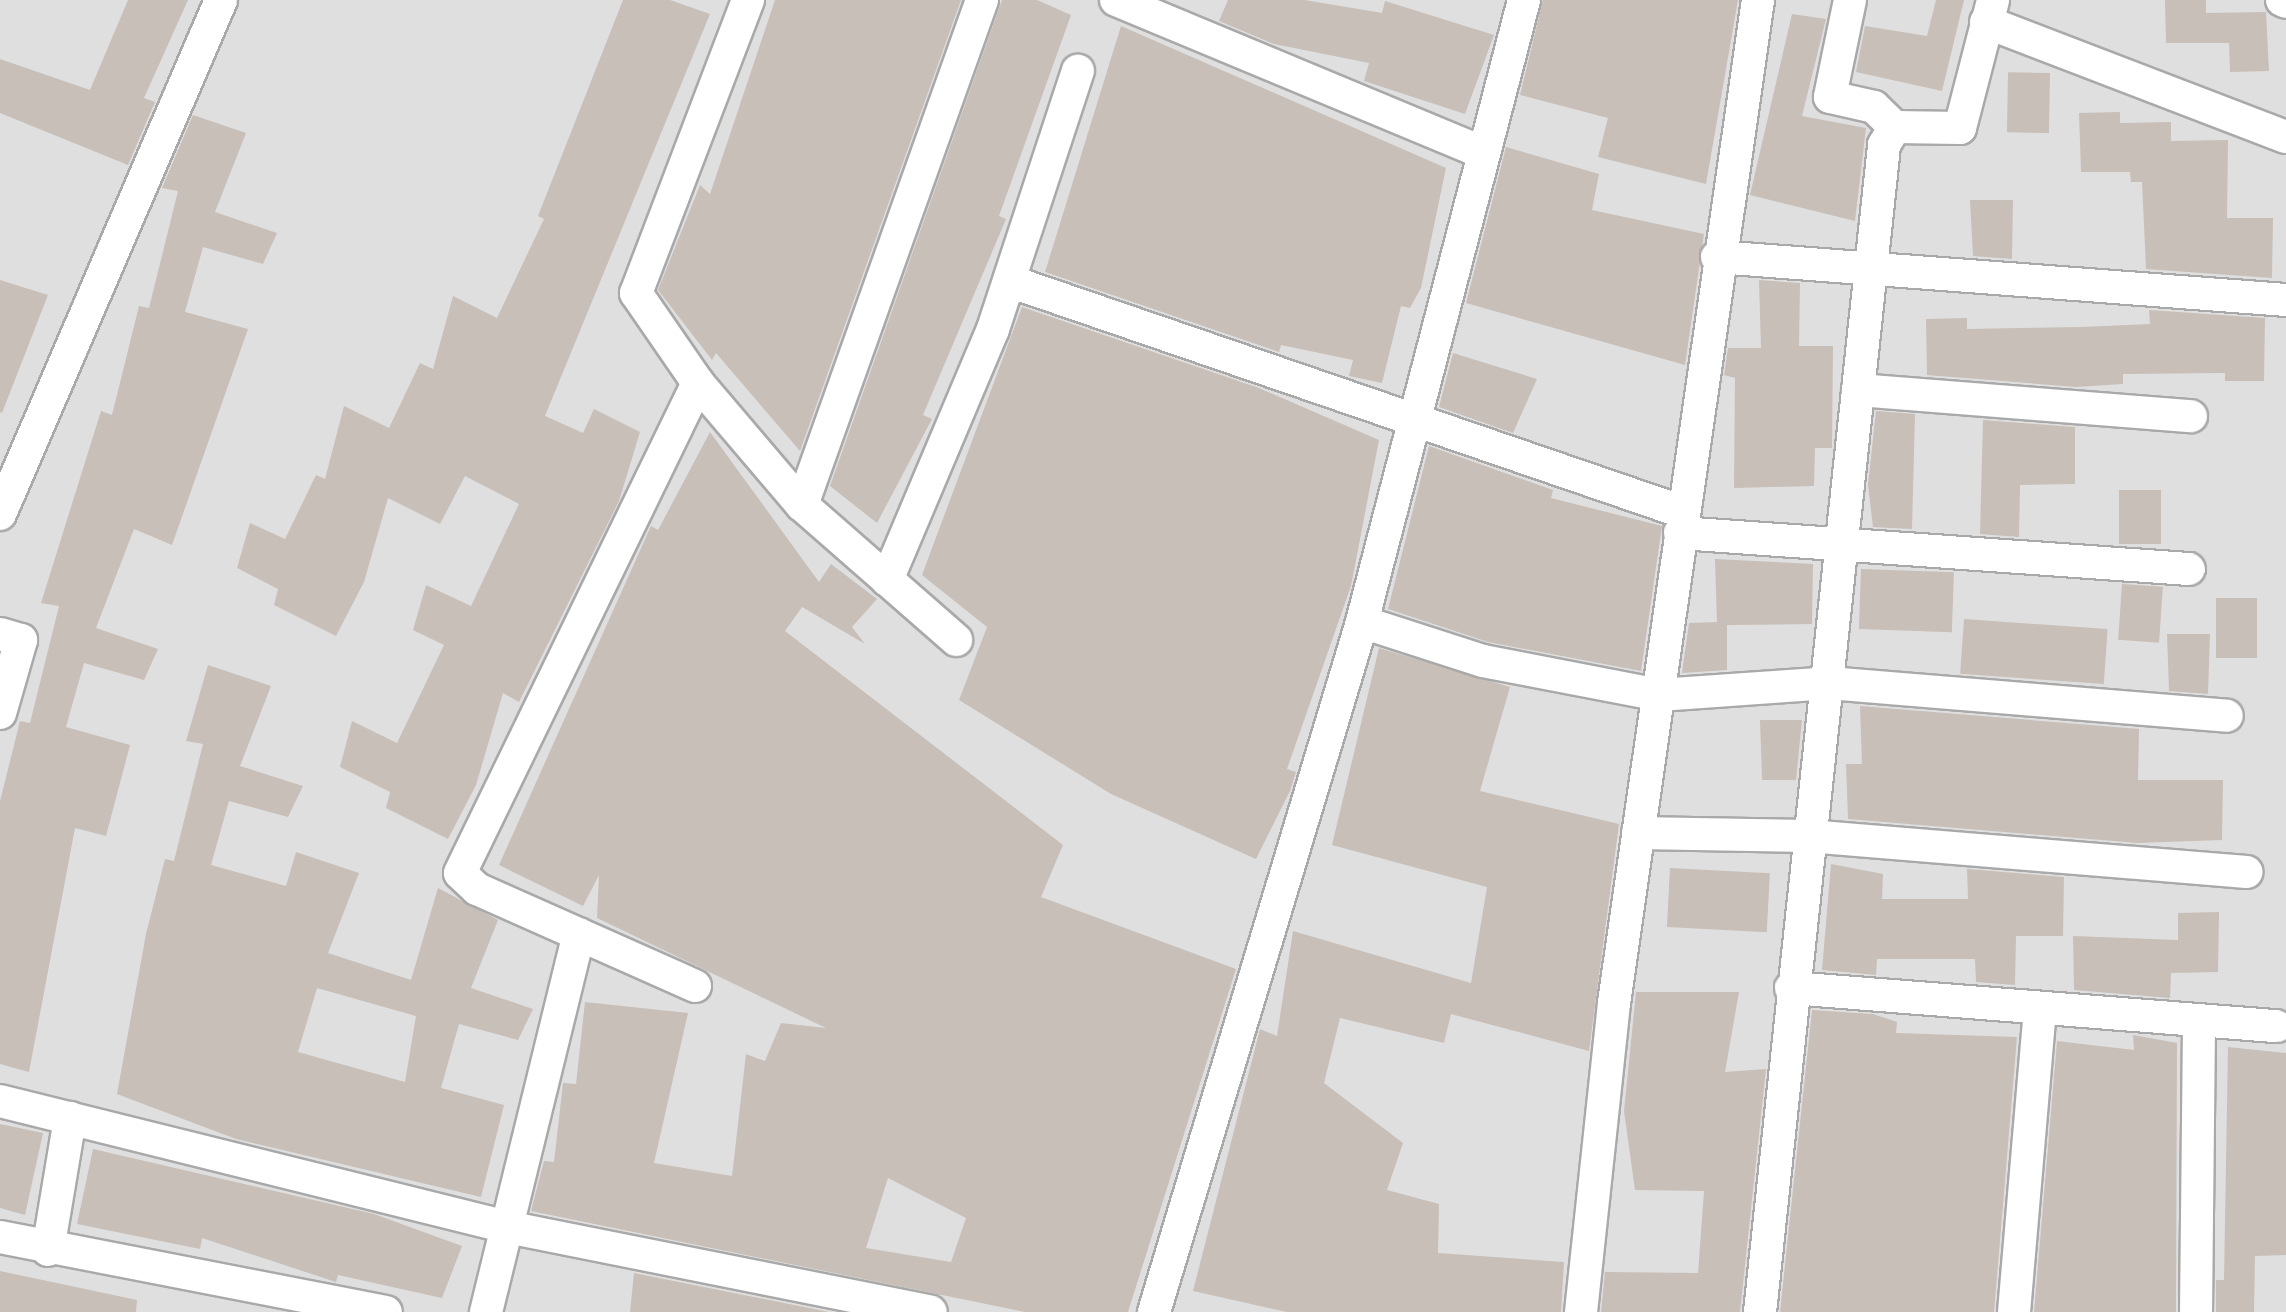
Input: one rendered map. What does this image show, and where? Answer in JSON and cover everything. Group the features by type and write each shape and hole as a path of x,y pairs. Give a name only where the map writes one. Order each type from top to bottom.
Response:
{"street":[{"path":"0,514 12,446 221,0"},
{"path":"748,0 635,284 642,307 698,383 802,504 956,640"},
{"path":"802,504 982,0"},
{"path":"1116,0 1482,152"},
{"path":"1154,1312 1362,622 1410,420 1524,0"},
{"path":"1581,1312 1638,834 1717,256 1758,0"},
{"path":"1850,0 1830,96 1874,107 1895,127 1960,128 1990,11 2286,136"},
{"path":"887,580 1009,281 1078,71"},
{"path":"1760,1312 1791,988 1845,543 1868,274 1884,145 1895,127"},
{"path":"1717,256 1868,274 2286,300"},
{"path":"1009,281 1410,420 1681,523 1845,543 2189,569"},
{"path":"695,986 477,889 460,873 698,383"},
{"path":"1858,390 2192,416"},
{"path":"1362,622 1483,661 1659,694 1829,684 2227,716"},
{"path":"0,634 21,640 0,714"},
{"path":"1638,834 1808,836 2247,872"},
{"path":"486,1312 579,934"},
{"path":"1791,988 2277,1026"},
{"path":"2014,1312 2040,1008"},
{"path":"2196,1312 2199,1020"},
{"path":"0,1102 507,1227 931,1312"},
{"path":"48,1250 70,1118"},
{"path":"0,1237 48,1250 386,1312"}],"shaded area":[{"path":"0,0 2286,0 2286,1312 0,1312"}],"building":[{"path":"128,0 188,0 144,98 155,102 128,165 0,113 0,59 90,90"},
{"path":"623,0 670,0 710,14 545,416 583,433 594,409 640,432 619,501 519,702 503,693 476,785 448,839 386,808 390,792 340,767 352,721 397,743 444,645 413,630 426,585 471,606 519,504 465,476 440,524 388,498 364,582 336,636 274,605 278,589 237,568 250,523 285,539 316,475 325,479 344,406 389,428 420,363 433,369 453,296 497,318 544,219 538,216"},
{"path":"775,0 961,0 800,451 716,353 712,360 658,290 700,185 710,194"},
{"path":"1002,0 1037,0 1071,15 999,216 1006,219 923,415 932,419 877,523 830,486"},
{"path":"1228,0 1305,0 1382,13 1385,1 1494,35 1465,114 1364,81 1369,63 1274,44 1219,21"},
{"path":"1543,0 1738,0 1706,184 1598,157 1608,118 1520,95"},
{"path":"1936,0 1964,0 1942,91 1856,72 1865,26 1927,36"},
{"path":"2165,0 2206,0 2206,13 2266,12 2269,71 2230,72 2229,43 2166,43"},
{"path":"1792,14 1826,19 1802,116 1866,128 1855,221 1750,195"},
{"path":"1121,26 1446,168 1421,288 1410,308 1401,306 1382,383 1349,376 1353,360 1281,345 1279,352 1045,272"},
{"path":"2008,72 2050,73 2049,133 2007,132"},
{"path":"2120,112 2120,123 2171,122 2171,141 2228,140 2227,218 2273,218 2272,278 2146,269 2142,182 2131,182 2130,172 2081,172 2079,113"},
{"path":"193,115 246,133 215,212 277,233 263,264 203,247 185,312 248,329 172,545 134,529 96,628 158,649 144,680 84,663 66,727 130,745 106,836 75,828 29,1072 0,1064 0,801 20,721 30,723 59,606 41,603 101,411 112,415 139,306 149,308 178,191 162,188"},
{"path":"1506,147 1599,174 1592,210 1704,234 1685,365 1466,303"},
{"path":"1970,200 2013,200 2012,259 1973,256"},
{"path":"0,280 48,295 2,413 0,412"},
{"path":"1759,280 1800,283 1799,346 1833,346 1832,448 1815,448 1814,486 1734,488 1735,378 1724,375 1728,348 1761,348"},
{"path":"1022,307 1259,388 1379,440 1351,586 1287,769 1296,772 1290,791 1256,859 1111,794 959,700 987,627 922,575"},
{"path":"2149,310 2265,318 2264,381 2225,381 2225,373 2123,374 2123,384 2076,387 1927,375 1926,319 1967,318 1967,329 2082,327 2150,324"},
{"path":"1453,353 1537,379 1513,433 1439,407"},
{"path":"1876,411 1915,414 1912,529 1873,527 1868,485"},
{"path":"1983,420 2075,427 2075,484 2020,485 2019,537 1980,534"},
{"path":"710,432 819,582 831,564 877,599 852,627 865,644 802,607 785,631 1063,845 1041,897 1236,969 1128,1312 1025,1312 531,1211 544,1161 554,1162 563,1083 576,1084 585,1002 688,1013 654,1163 732,1176 746,1054 765,1061 781,1023 826,1028 597,918 599,875 583,906 499,865 651,526 658,530","holes":["888,1178 966,1218 951,1262 866,1248"]},
{"path":"1429,446 1553,490 1551,498 1662,526 1641,671 1488,642 1388,609"},
{"path":"2119,490 2161,490 2161,544 2119,544"},
{"path":"1715,559 1813,564 1812,624 1727,625 1727,670 1682,673 1689,623 1717,622"},
{"path":"1861,569 1954,572 1952,632 1859,629"},
{"path":"2122,584 2163,587 2159,643 2118,640"},
{"path":"2216,598 2257,598 2257,658 2216,658"},
{"path":"1964,619 2108,629 2104,684 1960,674"},
{"path":"2167,634 2210,634 2208,694 2169,691"},
{"path":"1379,648 1510,687 1480,791 1619,824 1589,1051 1451,1014 1444,1043 1340,1018 1324,1083 1403,1143 1387,1190 1439,1204 1438,1253 1564,1262 1561,1312 1287,1312 1193,1291 1260,1029 1277,1036 1293,931 1471,983 1487,887 1332,845"},
{"path":"208,665 271,686 240,766 303,786 288,817 229,801 211,865 286,886 296,852 359,873 328,953 411,980 438,888 498,920 471,988 533,1009 518,1040 459,1024 441,1088 504,1105 481,1197 236,1139 117,1094 146,934 165,859 174,861 203,744 186,741","holes":["317,988 416,1016 405,1082 298,1052"]},
{"path":"1860,706 2139,729 2138,780 2223,780 2222,840 2138,843 1848,819 1846,764 1862,764"},
{"path":"1760,720 1802,720 1796,780 1762,780"},
{"path":"1831,864 1883,874 1882,899 1968,899 1967,869 2064,877 2063,936 2016,936 2015,985 1976,982 1975,959 1877,959 1876,975 1822,970"},
{"path":"1670,868 1770,873 1767,932 1667,927"},
{"path":"2219,912 2218,972 2171,973 2170,998 2074,990 2073,936 2178,940 2178,913"},
{"path":"1636,992 1739,992 1725,1072 1766,1069 1740,1312 1601,1312 1605,1272 1698,1273 1704,1191 1635,1190 1624,1111"},
{"path":"1812,1010 1873,1014 1897,1022 1896,1033 2017,1037 1994,1312 1780,1312"},
{"path":"2133,1035 2177,1043 2176,1312 2034,1312 2057,1041 2134,1050"},
{"path":"2228,1047 2286,1053 2286,1255 2255,1256 2254,1312 2216,1312 2216,1280 2224,1280"},
{"path":"0,1124 43,1133 25,1215 0,1208"},
{"path":"93,1149 374,1214 462,1246 442,1298 338,1275 336,1282 202,1238 200,1249 77,1224"},
{"path":"0,1271 137,1300 136,1312 0,1312"},
{"path":"634,1273 829,1312 630,1312"}]}
